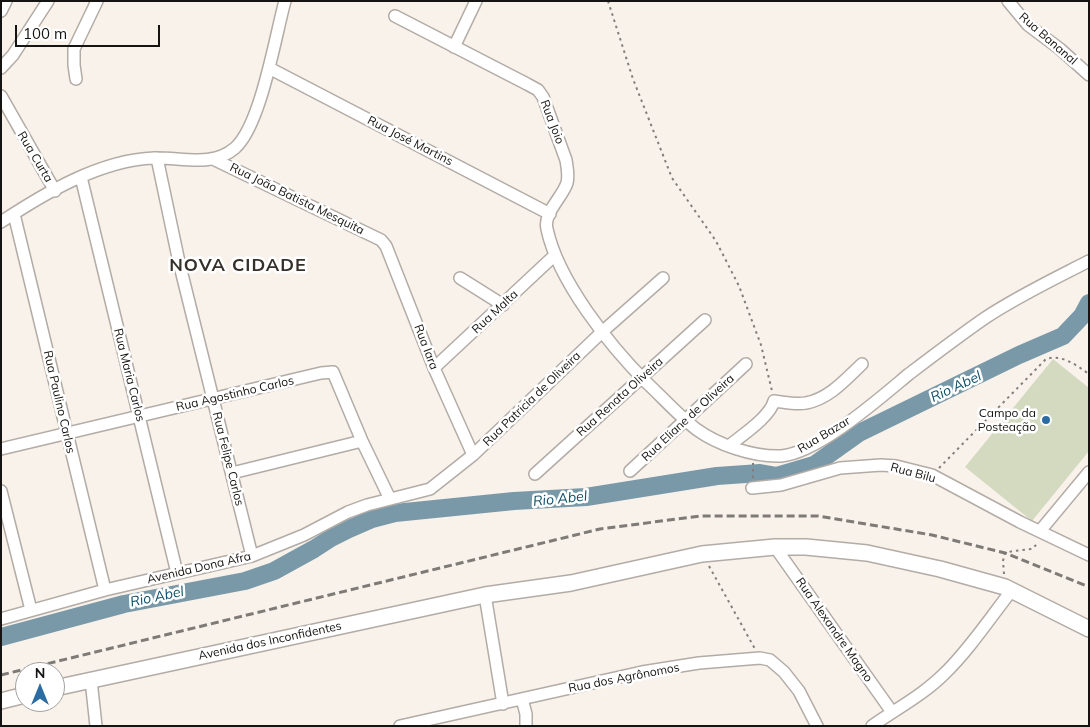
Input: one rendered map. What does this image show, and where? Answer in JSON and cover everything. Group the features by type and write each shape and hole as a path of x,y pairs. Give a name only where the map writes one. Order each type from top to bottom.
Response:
{"main road":[{"name":"Avenida dos Inconfidentes","path":"65,686 485,595 571,583 702,554 775,547 806,547 867,553 940,568 1008,588"},
{"path":"1008,588 1089,629"},
{"path":"1,701 15,698"}],"street":[{"path":"1,11 6,1"},
{"path":"1,68 13,55 48,1"},
{"path":"76,79 74,49 97,1"},
{"path":"1,222 100,168 124,162 157,158 213,159 235,148 249,130 269,68 285,1"},
{"path":"454,47 476,1"},
{"name":"Rua Bananal","path":"1008,1 1028,25 1060,48 1089,75"},
{"name":"Rua Joio","path":"395,16 534,88 544,97 568,170 565,187 550,214"},
{"name":"Rua José Martins","path":"269,68 550,214"},
{"name":"Rua Curta","path":"1,96 55,191"},
{"name":"Rua Felipe Carlos","path":"157,158 179,262 252,556"},
{"name":"Rua João Batista Mesquita","path":"213,159 381,240"},
{"name":"Rua Maria Carlos","path":"81,177 177,573"},
{"name":"Rua Paulino Carlos","path":"14,214 105,590"},
{"name":"Rua Bazar","path":"550,214 546,226 555,256 566,278 602,332 642,378 685,420 698,430 729,446 747,452 780,456 804,450 836,430 945,346 986,317 1037,287 1089,261"},
{"name":"Rua Iara","path":"381,240 390,254 434,368 473,455"},
{"name":"Rua Malta","path":"434,368 555,256"},
{"path":"460,278 503,305"},
{"name":"Rua Patricia de Oliveira","path":"390,499 430,489 473,455 602,332 663,278"},
{"name":"Rua Renata Oliveira","path":"535,474 705,320"},
{"name":"Rua Eliane de Oliveira","path":"630,471 746,364"},
{"path":"729,446 767,413 773,406 774,400 800,404 812,402 826,395 862,364"},
{"name":"Rua Agostinho Carlos","path":"1,449 321,373 333,372 362,441 390,499"},
{"path":"232,473 362,441"},
{"name":"Rua Bilu","path":"752,485 782,485 834,469 853,466 896,466 932,475 1089,555"},
{"path":"1043,533 1089,472"},
{"path":"1,491 31,610"},
{"name":"Avenida Dona Afra","path":"1,619 105,590 252,556 304,535 348,512 390,499"},
{"name":"Rua Alexandre Magno","path":"775,547 892,712"},
{"path":"872,726 943,675 955,662 1008,588"},
{"path":"485,595 503,704"},
{"path":"760,658 770,660 788,676 799,691 817,726"},
{"name":"Rua dos Agrônomos","path":"400,726 642,672 699,663 760,658"},
{"path":"91,680 96,726"},
{"path":"522,699 526,714 526,726"}],"path":[{"path":"608,1 633,78 672,178 724,256 745,300 761,345 774,400"},
{"path":"932,475 1046,360 1064,359 1089,374"},
{"path":"752,485 753,465"},
{"path":"1008,588 1003,560 1005,554 1032,549 1043,533"},
{"path":"702,554 760,658"}],"green space":[{"name":"Campo da Posteação","path":"1053,359 1089,388 1089,451 1032,521 965,467"}],"waterway":[{"name":"Rio Abel","path":"1,637 124,604 245,581 274,571 349,529 372,519 395,513 514,501 586,497 717,476 760,473 777,476 814,465 859,433 1019,355 1063,336 1082,316 1089,303"}],"railway":[{"path":"1,675 600,529 700,516 818,516 932,535 1005,553 1089,587"}],"place":[{"name":"Campo da Posteação","path":"1046,420"}],"district":[{"name":"NOVA CIDADE","path":"238,266"}]}
